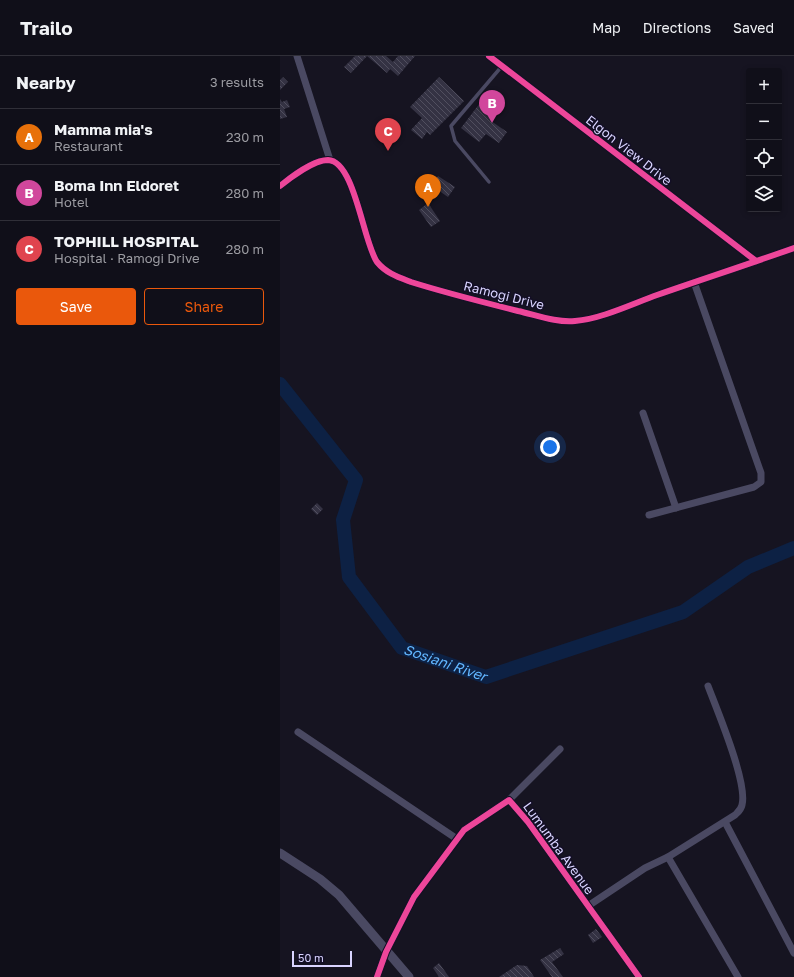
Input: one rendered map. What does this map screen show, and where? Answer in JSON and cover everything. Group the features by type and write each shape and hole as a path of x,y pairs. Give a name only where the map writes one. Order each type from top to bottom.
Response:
{"street":[{"path":"280,186 304,170 322,161 330,160 297,56"},
{"name":"Elgon View Drive","path":"490,56 756,261"},
{"name":"Ramogi Drive","path":"330,160 338,165 353,187 362,223 378,262 388,273 413,282 566,321 575,321 618,309 794,248"},
{"path":"649,515 754,487 761,482 761,473 694,282"},
{"path":"643,413 676,508"},
{"path":"588,906 645,868 668,857 725,822 740,810 743,794 731,749 708,686"},
{"path":"298,732 457,839"},
{"path":"509,800 560,749"},
{"name":"Lumumba Avenue","path":"377,977 386,952 414,897 457,839 469,826 509,800 528,822 639,977"},
{"path":"725,822 794,953"},
{"path":"280,853 320,879 339,895 386,952 409,977"},
{"path":"668,857 738,977"}],"lane":[{"path":"488,182 455,141 451,126 502,66"}],"building":[{"path":"355,56 367,56 351,73 344,67"},
{"path":"367,56 386,56 393,62 398,56 415,56 398,76 390,69 387,73"},
{"path":"283,77 288,82 280,90 280,80"},
{"path":"439,77 464,101 430,135 427,132 422,139 411,130 422,118 410,107"},
{"path":"280,99 282,102 287,100 290,107 284,109 287,117 280,119"},
{"path":"480,103 496,114 491,121 507,132 499,143 486,134 479,142 461,128"},
{"path":"438,176 455,187 448,197 432,186"},
{"path":"428,203 440,221 431,227 419,210"},
{"path":"317,503 323,509 317,515 311,509"},
{"path":"596,929 602,937 593,943 588,935"},
{"path":"560,948 564,954 552,962 563,977 552,977 540,960"},
{"path":"439,963 449,977 439,977 433,968"},
{"path":"517,965 527,966 534,977 499,977"}],"waterway":[{"name":"Sosiani River","path":"280,384 356,480 343,520 349,577 402,648 486,677 683,612 748,567 794,548"}],"cycle path":[{"path":"489,56 756,261"},
{"path":"280,186 296,174 316,163 328,160 337,164 345,174 352,187 372,252 377,262 388,272 411,282 451,294 561,321 585,320 616,311 657,295 794,248"},
{"path":"377,977 386,952 414,897 464,830 509,800 528,822 639,977"}],"place":[{"name":"Boma Inn Eldoret","path":"492,123"},
{"name":"TOPHILL HOSPITAL","path":"388,151"},
{"name":"Mamma mia's","path":"428,207"}]}
